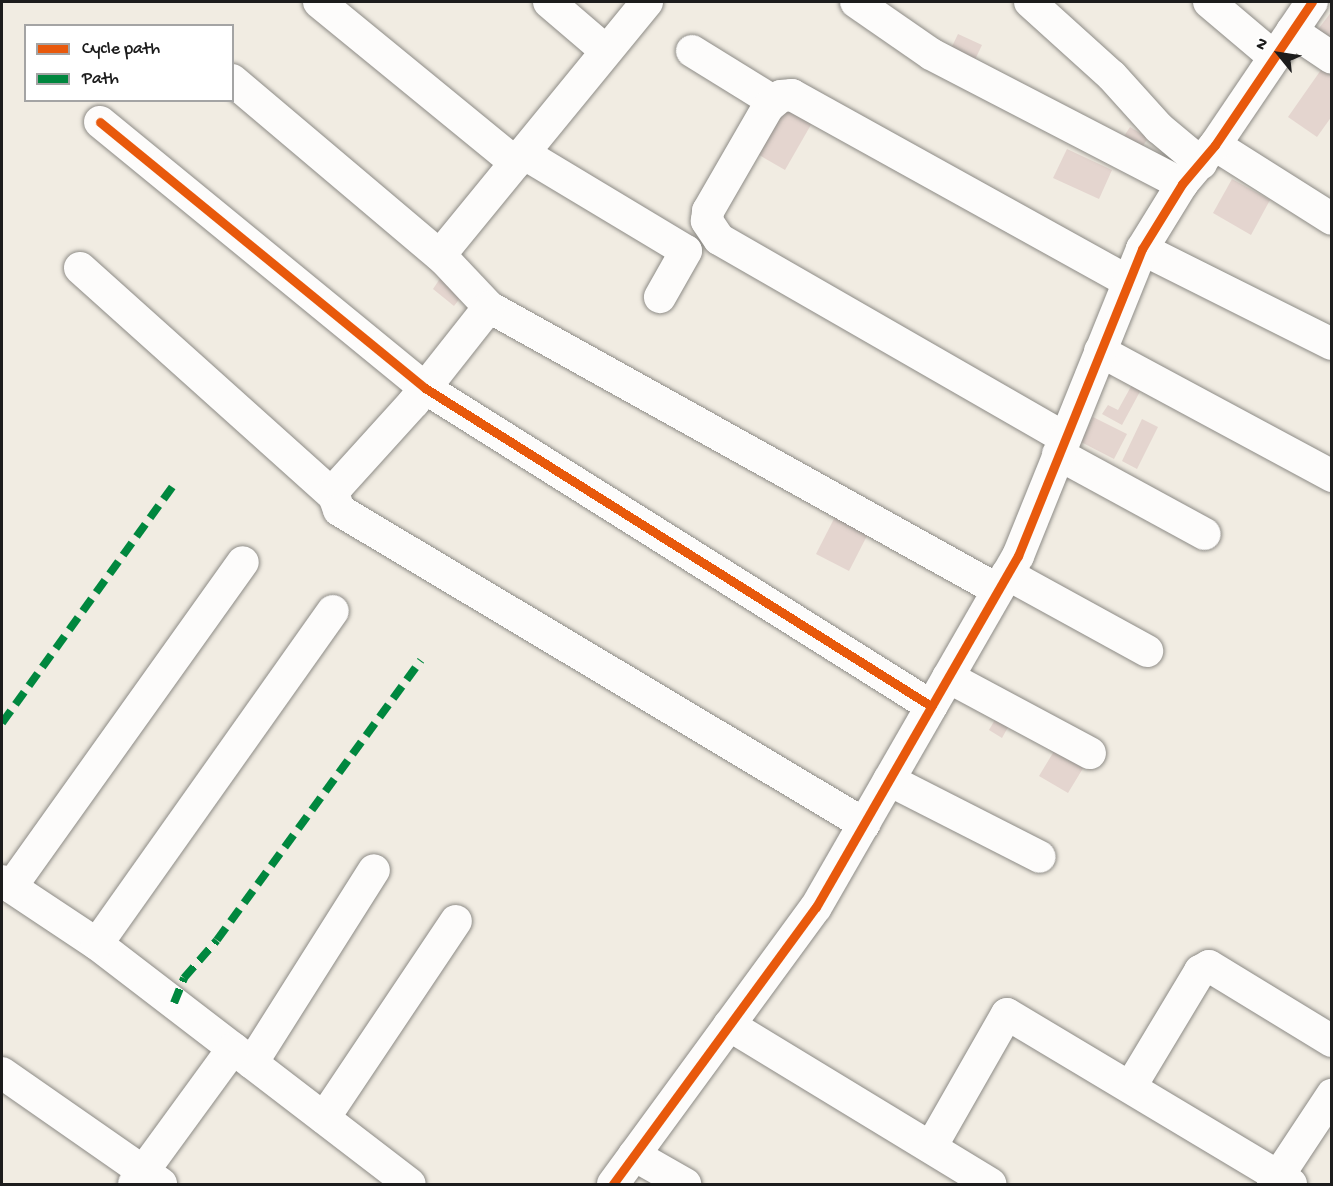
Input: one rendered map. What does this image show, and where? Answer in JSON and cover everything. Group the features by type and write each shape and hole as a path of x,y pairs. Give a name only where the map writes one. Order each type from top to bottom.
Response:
{"street":[{"path":"319,2 519,158 686,251 660,297"},
{"path":"549,2 605,50"},
{"path":"647,2 605,50 440,255 489,307 1003,582 1147,651"},
{"path":"856,2 896,33 931,54 1332,219"},
{"path":"1030,2 1112,76 1159,128 1199,164"},
{"path":"1209,2 1273,56"},
{"path":"613,1185 816,907 1003,582 1062,446 1142,249 1312,2"},
{"path":"1292,31 1332,58"},
{"path":"692,51 773,101"},
{"path":"234,82 446,261"},
{"path":"1128,281 792,95 773,101 708,211 712,231 1205,534"},
{"path":"100,122 425,388 931,706"},
{"path":"1142,249 1332,344"},
{"path":"80,268 334,496 339,510 864,824"},
{"path":"334,496 337,487 425,388 489,307"},
{"path":"1100,351 1332,476"},
{"path":"243,562 6,884 97,944 410,1185"},
{"path":"97,944 333,611"},
{"path":"948,677 1090,753"},
{"path":"889,780 1040,857"},
{"path":"2,1073 146,1180 242,1055 374,870"},
{"path":"324,1118 456,921"},
{"path":"1131,1086 1200,971 1209,966 1332,1041"},
{"path":"931,1147 1007,1014 1131,1086 1281,1182 1332,1095"},
{"path":"729,1025 991,1185"},
{"path":"634,1155 685,1185"}],"building":[{"path":"1332,11 1332,44 1316,32"},
{"path":"958,34 982,45 971,68 947,57"},
{"path":"1323,67 1332,73 1332,116 1317,137 1288,117"},
{"path":"785,98 816,116 785,170 754,152"},
{"path":"1130,127 1148,138 1137,155 1119,144"},
{"path":"1067,149 1112,170 1099,199 1053,178"},
{"path":"1232,179 1270,200 1251,235 1213,213"},
{"path":"441,277 464,293 454,306 433,289"},
{"path":"1134,381 1143,386 1122,425 1102,414 1108,405 1118,410"},
{"path":"1093,417 1127,434 1114,459 1081,442"},
{"path":"1142,419 1158,427 1137,469 1122,461"},
{"path":"840,507 873,524 849,571 816,554"},
{"path":"999,713 1012,720 1002,738 989,730"},
{"path":"1059,743 1088,760 1068,793 1039,776"}],"marked path":[{"path":"2,723 172,487"},
{"path":"174,1003 184,978 217,940 421,660"}],"cycle path":[{"path":"613,1184 816,907 1018,556 1142,249 1182,184 1215,145 1312,2"},
{"path":"100,122 425,388 931,706"}]}
